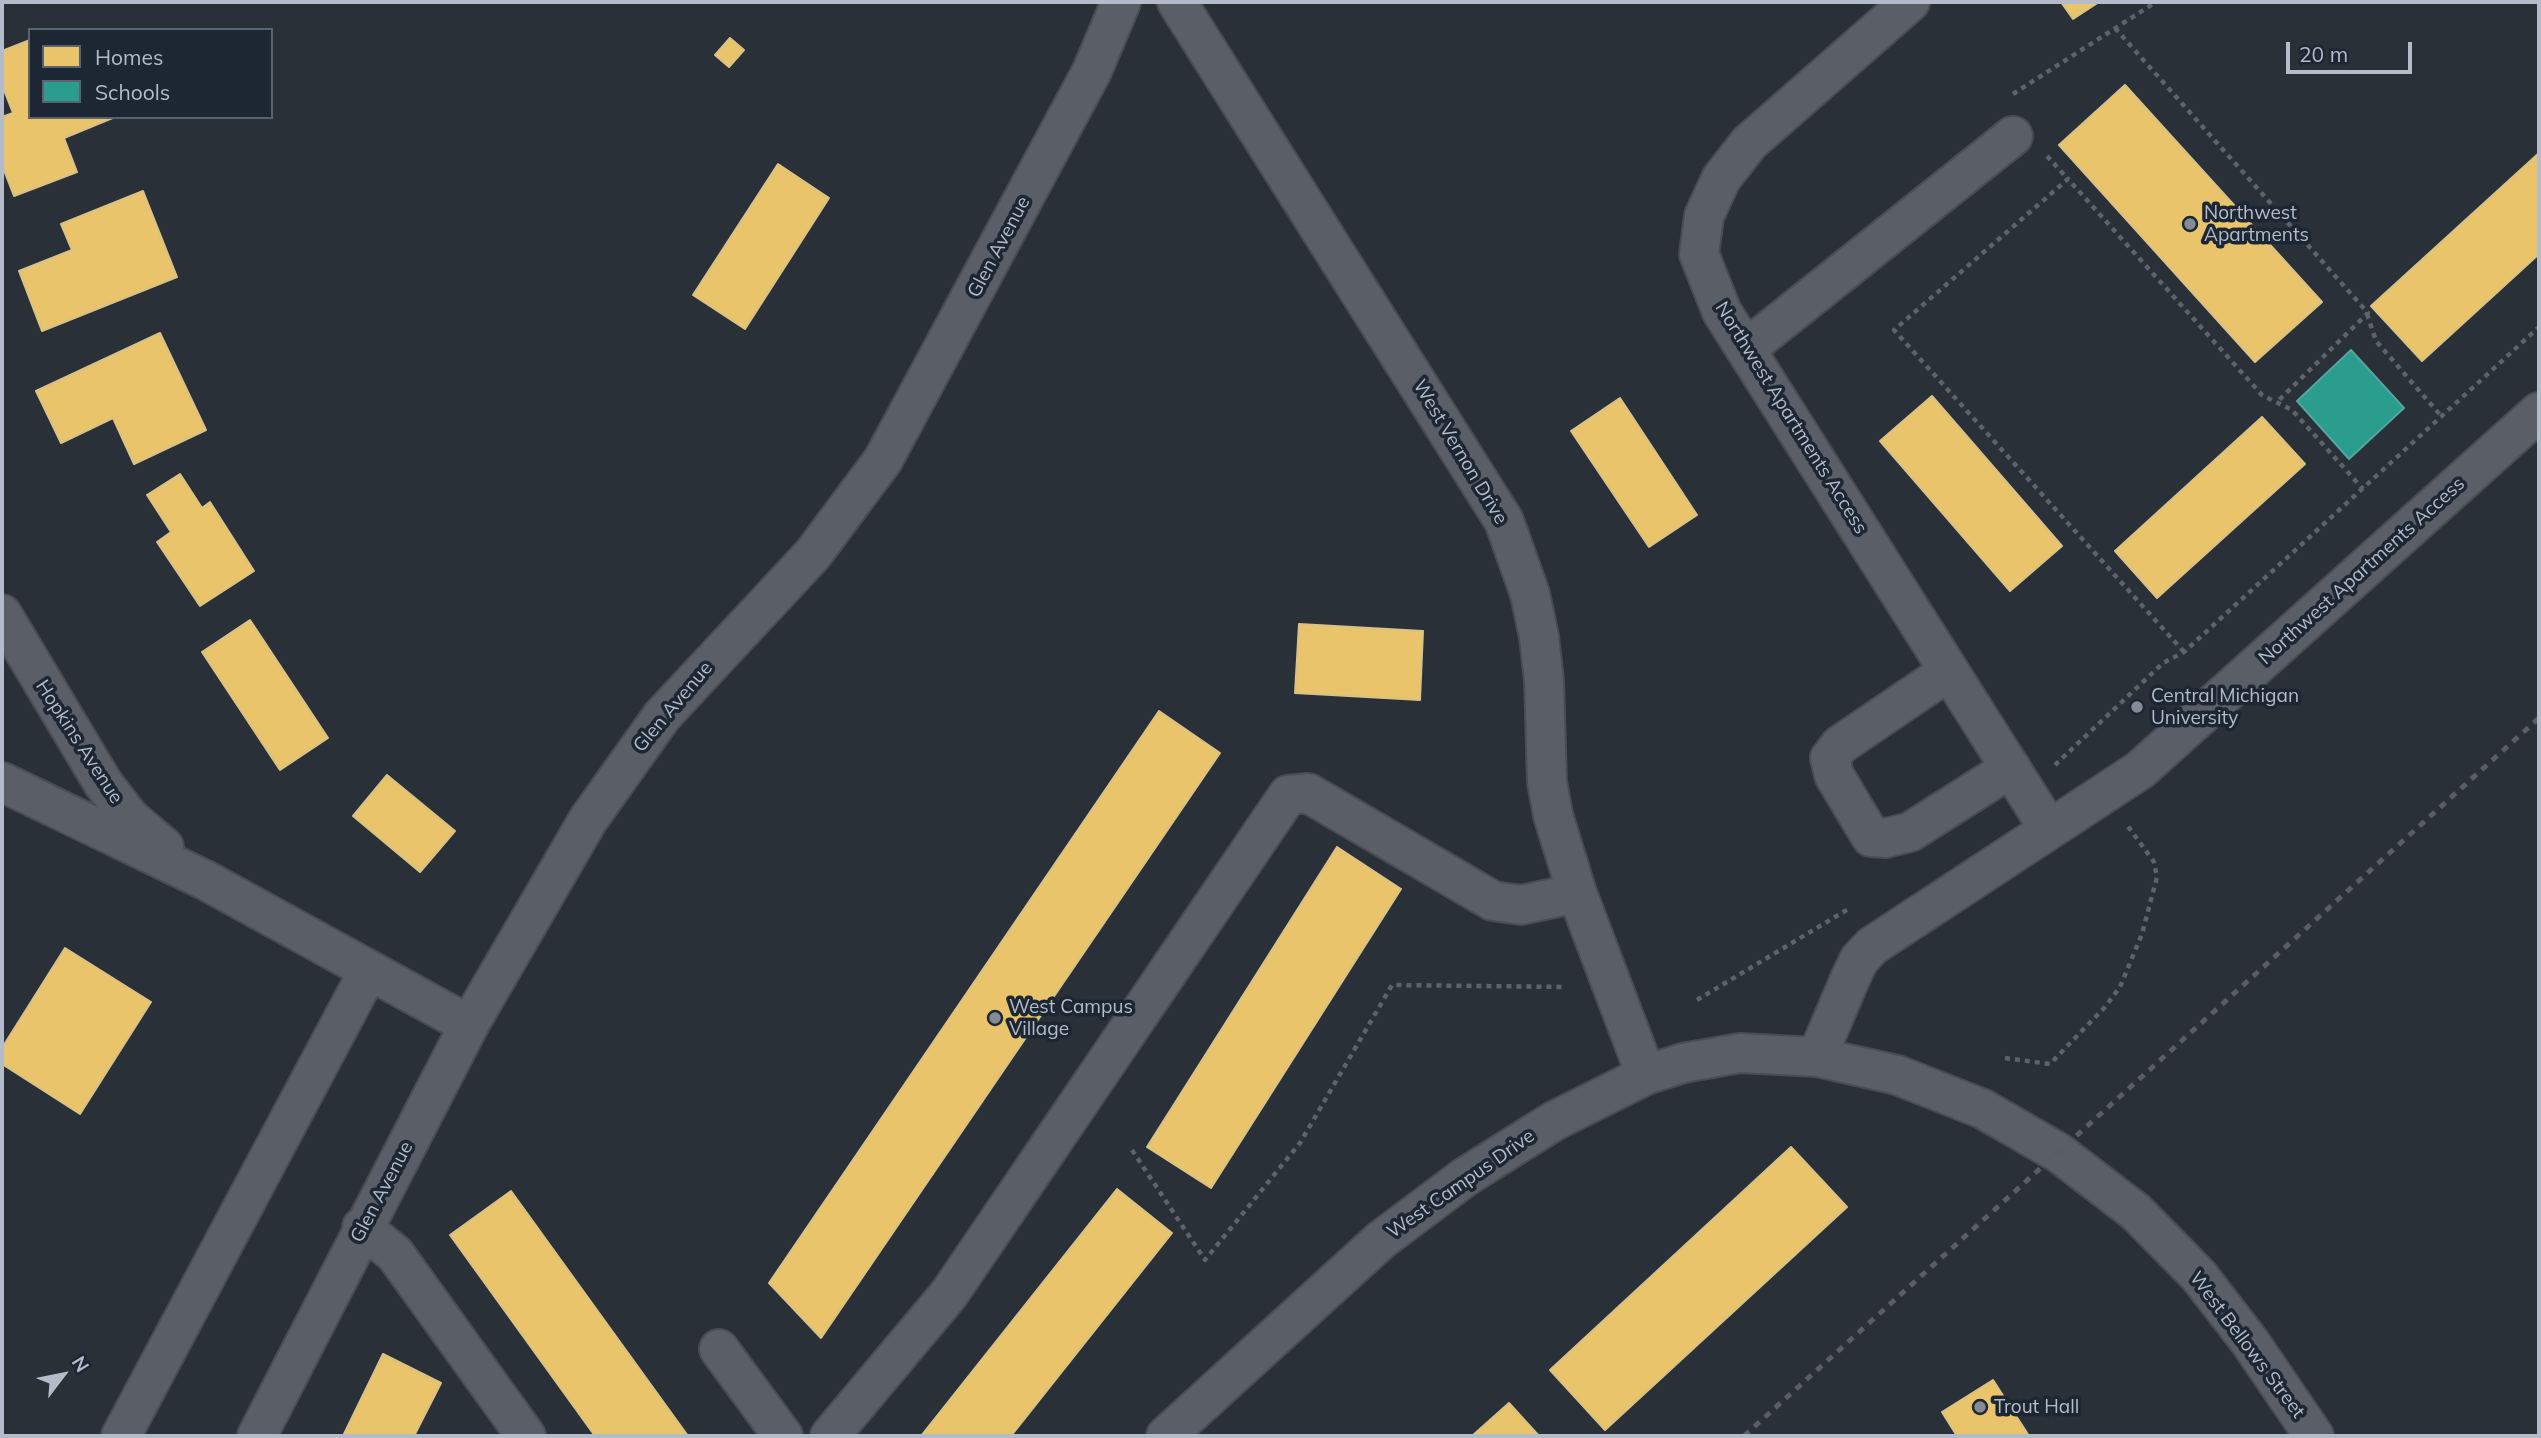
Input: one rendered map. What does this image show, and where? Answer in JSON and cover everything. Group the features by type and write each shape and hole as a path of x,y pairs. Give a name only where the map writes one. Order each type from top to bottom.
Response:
{"street":[{"name":"Glen Avenue","path":"257,1436 362,1227 470,1025 588,820 627,763 702,671 813,554 883,460 1092,71 1121,2"},
{"name":"West Vernon Drive","path":"1177,2 1504,521 1530,594 1539,637 1544,680 1547,782 1553,815 1577,893 1646,1075"},
{"name":"Northwest Apartments Access","path":"1910,2 1749,143 1721,178 1704,216 1699,254 1723,312 2049,829"},
{"path":"1746,349 2027,144"},
{"name":"Northwest Apartments Access","path":"1816,1057 1859,960 1871,946 2140,770 2539,412"},
{"name":"Hopkins Avenue","path":"2,614 66,725 117,803 146,832 207,881"},
{"path":"1949,671 1840,745 1830,758 1834,775 1871,837 1886,838 1910,832 2018,781"},
{"name":"Hopkins Avenue","path":"2,782 207,881 368,972 470,1025"},
{"path":"830,1436 949,1294 1288,794 1308,793 1493,901 1521,905 1577,893"},
{"path":"121,1436 368,972"},
{"name":"West Campus Drive","path":"1166,1436 1341,1275 1428,1203 1554,1121 1646,1075 1683,1062 1740,1053 1816,1057"},
{"name":"West Bellows Street","path":"1816,1057 1897,1075 1983,1110 2059,1153 2091,1176 2136,1212 2199,1276 2250,1342 2314,1436"},
{"path":"362,1227 395,1254 515,1431"},
{"path":"719,1349 783,1436"}],"path":[{"path":"2010,97 2156,2"},
{"path":"2115,28 2367,314 2376,341 2442,417"},
{"path":"2027,144 2068,179 2262,395 2292,410 2363,489"},
{"path":"2068,179 1894,330 2184,652"},
{"path":"2277,402 2367,314"},
{"path":"2018,781 2163,663 2184,652 2539,327"},
{"path":"2005,1058 2050,1063 2105,1006 2120,986 2142,934 2157,877 2154,862 2102,795"},
{"path":"1697,1000 1852,906"},
{"path":"1132,1150 1205,1260 1300,1143 1392,985 1566,987"}],"building: Homes":[{"path":"2061,2 2099,2 2073,19"},
{"path":"730,38 744,50 729,67 715,55"},
{"path":"28,41 28,119 110,119 64,138 77,172 14,196 2,165 2,117 13,113 2,85 2,51"},
{"name":"Northwest Apartments","path":"2125,85 2322,302 2255,362 2059,145"},
{"path":"2539,153 2539,254 2422,361 2371,306"},
{"path":"778,164 829,198 745,329 693,295"},
{"path":"143,191 177,277 42,331 19,271 72,250 61,224"},
{"path":"160,333 206,430 134,464 113,418 61,443 36,391"},
{"path":"1932,396 2062,546 2010,591 1880,441"},
{"path":"1620,398 1697,515 1649,547 1571,431"},
{"path":"2262,417 2305,464 2157,598 2115,551"},
{"path":"180,474 202,508 210,502 254,571 200,606 157,542 171,532 147,495"},
{"path":"250,620 328,738 280,770 202,652"},
{"path":"1299,624 1423,631 1420,700 1295,693"},
{"name":"West Campus Village","path":"1159,711 1220,753 821,1338 769,1283"},
{"path":"387,775 455,831 420,872 353,816"},
{"path":"1337,847 1401,889 1211,1188 1147,1147"},
{"path":"65,948 151,1002 80,1114 2,1064 2,1048"},
{"path":"1791,1147 1847,1207 1605,1430 1550,1370"},
{"path":"1117,1189 1172,1233 1011,1436 921,1436"},
{"path":"511,1191 688,1436 595,1436 450,1235"},
{"path":"383,1354 441,1383 414,1436 343,1436"},
{"name":"Trout Hall","path":"1993,1380 2029,1436 1957,1436 1942,1412"},
{"path":"1509,1403 1539,1436 1472,1436"}],"building: Schools":[{"path":"2351,350 2404,408 2349,459 2297,401"}],"railway":[{"path":"1744,1436 2539,718"}],"place":[{"name":"Northwest Apartments","path":"2190,224"},
{"name":"Central Michigan University","path":"2137,707"},
{"name":"West Campus Village","path":"995,1018"},
{"name":"Trout Hall","path":"1980,1407"}]}
